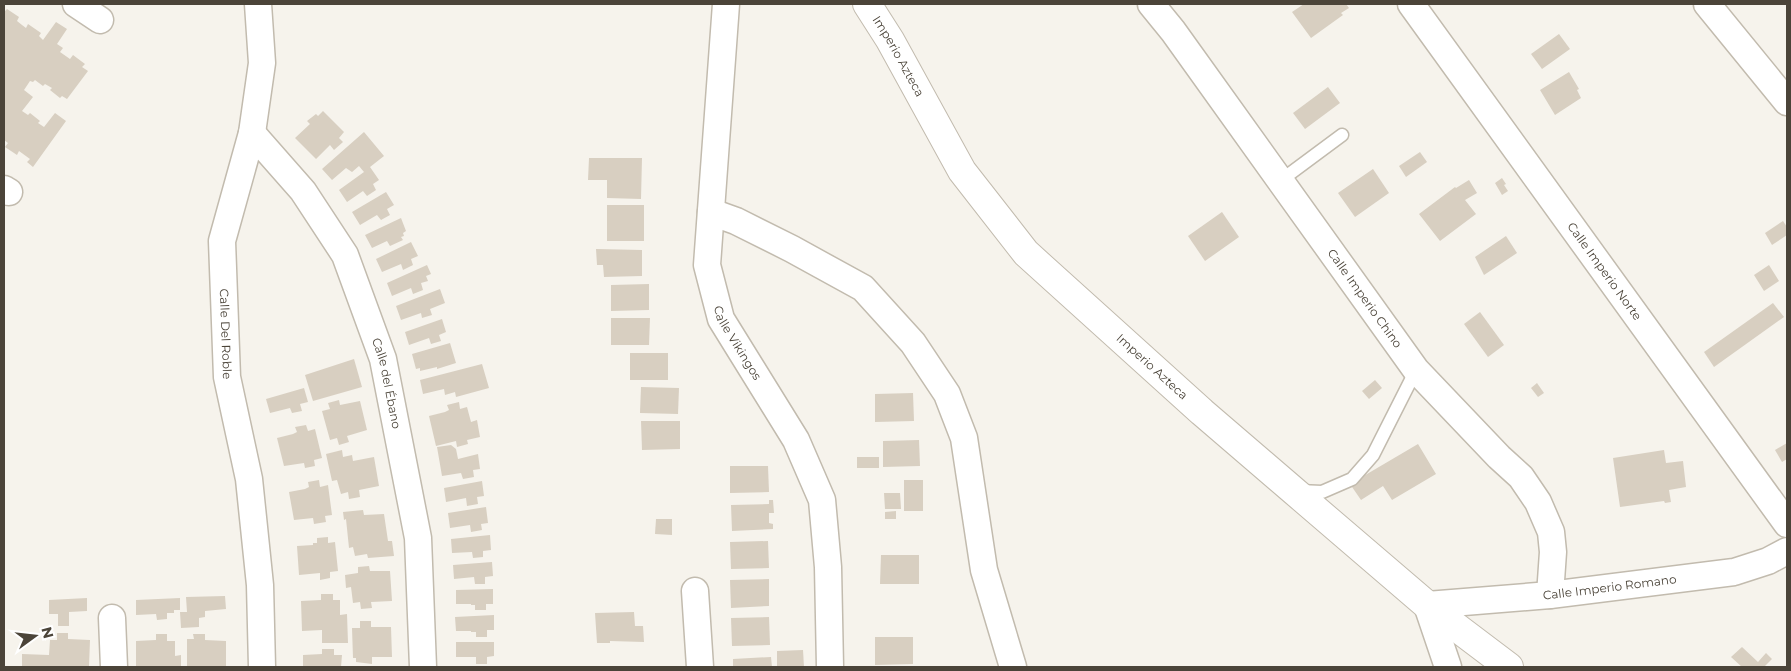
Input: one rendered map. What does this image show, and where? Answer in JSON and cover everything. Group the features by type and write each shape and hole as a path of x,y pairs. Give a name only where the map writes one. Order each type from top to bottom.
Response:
{"street":[{"path":"76,4 100,20"},
{"name":"Calle Del Roble","path":"258,4 262,63 252,133 222,241 227,377 249,479 260,584 262,667"},
{"name":"Calle Vikingos","path":"726,4 707,265 721,319 796,440 822,500 828,567 830,667"},
{"name":"Imperio Azteca","path":"867,4 890,40 962,171 1026,254 1202,412 1427,605 1509,667"},
{"name":"Calle Imperio Chino","path":"1151,4 1173,31 1416,370 1498,457 1521,477 1538,502 1551,532 1554,552 1550,594"},
{"path":"1707,4 1787,102"},
{"name":"Calle Imperio Norte","path":"1415,9 1787,524"},
{"name":"Calle del Ébano","path":"252,133 303,191 345,255 383,359 418,538 423,667"},
{"path":"711,212 736,221 792,248 863,288 914,343 947,394 964,438 984,570 1013,667"},
{"name":"Calle Imperio Romano","path":"1427,605 1550,594 1734,572 1768,561 1787,551"},
{"path":"695,591 700,667"},
{"path":"1427,605 1448,667"},
{"path":"112,618 114,667"}],"lane":[{"path":"1280,181 1342,134"},
{"path":"1294,491 1322,492 1352,479 1373,455 1416,370"}],"building":[{"path":"1304,4 1346,4 1349,8 1341,13 1343,15 1311,38 1292,12"},
{"path":"7,9 19,17 17,21 26,28 28,24 41,33 39,36 43,40 56,22 67,29 57,44 63,48 60,52 70,59 73,55 85,64 82,67 88,71 67,99 62,96 60,98 50,90 52,88 45,84 43,86 35,80 33,82 30,81 24,90 33,97 22,111 28,115 30,113 40,121 38,123 44,127 55,113 66,121 33,167 27,162 30,159 19,151 17,155 5,147 8,143 4,140 4,12"},
{"path":"1559,34 1570,49 1542,69 1531,54"},
{"path":"1569,72 1579,89 1577,90 1581,98 1555,115 1540,90"},
{"path":"1328,87 1340,103 1305,129 1293,113"},
{"path":"323,111 344,132 339,138 343,142 334,150 330,145 316,159 295,138 310,124 307,121 316,114 318,116"},
{"path":"364,132 384,156 370,167 379,180 373,184 376,190 367,196 363,191 347,202 339,190 364,172 359,166 352,172 346,168 332,180 322,169"},
{"path":"1420,152 1427,162 1406,177 1399,166"},
{"path":"589,158 642,158 641,199 607,198 607,180 588,180"},
{"path":"1373,169 1389,193 1355,217 1338,193"},
{"path":"1502,178 1508,191 1502,195 1495,183"},
{"path":"1469,180 1477,193 1465,200 1476,214 1440,241 1419,214 1455,187"},
{"path":"386,192 394,205 387,209 390,215 381,220 377,215 360,225 352,212"},
{"path":"607,205 644,205 644,241 607,241"},
{"path":"1222,212 1239,237 1205,261 1188,236"},
{"path":"401,218 406,231 403,233 404,236 401,237 403,240 390,246 387,241 372,248 365,235"},
{"path":"1783,221 1787,227 1787,235 1772,245 1765,233"},
{"path":"1506,236 1517,253 1484,275 1475,257"},
{"path":"411,242 418,256 411,259 413,265 403,270 401,264 382,272 376,259"},
{"path":"596,249 642,250 642,276 604,277 603,265 597,265"},
{"path":"427,265 431,274 426,276 428,281 421,283 423,290 413,294 411,288 392,296 387,283"},
{"path":"1769,265 1779,281 1764,291 1754,275"},
{"path":"649,284 649,310 611,311 611,285"},
{"path":"440,289 445,303 430,309 432,315 422,318 421,313 401,320 396,306"},
{"path":"1773,303 1784,317 1714,367 1704,352"},
{"path":"1480,312 1504,345 1488,357 1464,324"},
{"path":"611,318 650,318 649,345 611,345"},
{"path":"442,319 446,332 439,335 441,341 431,344 429,338 409,345 405,332"},
{"path":"450,343 456,363 437,369 437,367 420,371 420,368 416,369 412,354"},
{"path":"630,353 668,353 668,380 630,380"},
{"path":"354,359 362,387 313,401 305,375"},
{"path":"482,364 489,388 456,397 455,392 445,395 444,389 423,394 420,380"},
{"path":"1375,380 1382,388 1369,399 1362,391"},
{"path":"1537,383 1544,393 1538,397 1531,388"},
{"path":"641,387 679,388 678,414 640,413"},
{"path":"304,388 308,402 300,404 302,411 292,413 290,408 270,413 266,399"},
{"path":"913,393 914,421 875,422 875,394"},
{"path":"339,400 340,405 360,401 367,430 347,436 349,442 339,445 337,438 330,440 322,411 330,409 328,403"},
{"path":"459,402 460,409 467,407 471,422 477,420 480,437 467,440 468,444 457,447 456,441 436,446 429,416 445,412 449,410 447,405"},
{"path":"641,421 680,421 680,449 642,450"},
{"path":"306,425 308,431 315,429 322,458 314,460 315,466 305,468 304,463 284,466 277,438 293,434 297,432 295,427"},
{"path":"919,440 920,466 883,467 883,441"},
{"path":"1787,443 1787,459 1782,462 1775,450"},
{"path":"1418,444 1436,474 1392,500 1383,486 1361,500 1350,484"},
{"path":"451,445 456,449 458,459 478,454 480,469 473,470 474,477 463,479 461,473 442,476 437,447"},
{"path":"342,450 343,457 352,455 353,461 374,457 379,486 359,490 360,497 349,499 348,492 341,494 337,480 332,481 326,454"},
{"path":"1664,450 1666,463 1683,461 1686,487 1669,490 1671,502 1665,503 1664,501 1620,507 1613,458"},
{"path":"857,457 879,457 879,468 857,468"},
{"path":"730,466 768,466 769,492 730,493"},
{"path":"319,480 320,487 328,485 332,515 325,516 326,522 314,524 313,518 294,520 289,492 305,489 309,487 308,482"},
{"path":"904,480 923,480 923,511 904,511"},
{"path":"482,481 484,496 477,497 478,504 467,506 466,498 446,502 444,488"},
{"path":"884,493 900,493 901,509 885,509"},
{"path":"769,500 773,500 774,513 769,513 769,523 773,524 773,529 732,531 731,505 769,504"},
{"path":"486,507 488,523 481,524 482,530 471,532 470,525 450,528 448,513"},
{"path":"363,510 364,515 384,514 388,541 392,541 394,556 368,558 367,554 355,556 353,547 349,548 346,519 344,520 343,512"},
{"path":"896,511 896,519 885,519 885,512"},
{"path":"656,519 672,519 672,535 655,534"},
{"path":"490,535 491,550 483,551 483,557 473,558 472,552 452,553 451,539"},
{"path":"328,537 328,543 335,542 338,571 330,572 330,578 320,580 320,573 299,575 297,546 313,545 313,543 317,543 317,538"},
{"path":"768,541 769,568 731,569 730,542"},
{"path":"881,555 919,555 919,584 880,584"},
{"path":"492,562 493,576 485,577 485,584 475,584 474,577 454,579 453,565"},
{"path":"369,566 370,571 390,571 392,601 371,602 372,608 361,609 360,602 353,603 351,587 346,588 345,575 358,573 358,567"},
{"path":"769,579 769,606 731,608 730,580"},
{"path":"493,589 493,604 486,604 486,610 475,610 475,605 471,604 456,604 456,590"},
{"path":"321,594 333,594 333,600 340,600 340,615 347,614 348,643 322,643 322,630 302,631 301,601 321,600"},
{"path":"225,596 226,609 205,611 205,617 199,618 199,627 181,628 180,612 187,612 186,597"},
{"path":"87,598 87,611 69,612 69,626 58,626 58,614 49,614 49,600"},
{"path":"180,598 180,610 174,610 174,613 167,613 167,619 157,620 156,614 136,615 136,600"},
{"path":"634,612 635,626 643,626 644,642 610,641 610,643 597,643 595,613"},
{"path":"494,615 494,630 487,630 487,637 476,637 476,632 471,631 456,631 455,617"},
{"path":"769,617 770,645 732,646 731,618"},
{"path":"360,621 371,621 371,627 391,627 392,657 372,657 372,664 356,662 356,658 353,658 352,628 360,628"},
{"path":"57,633 68,633 68,639 90,640 89,667 22,667 22,654 49,655 50,640 57,640"},
{"path":"156,634 167,634 167,641 175,641 175,656 181,655 181,667 136,667 136,641 156,640"},
{"path":"193,634 205,634 205,640 226,641 226,667 187,667 187,639 194,639"},
{"path":"875,637 913,637 913,664 875,665"},
{"path":"456,642 494,642 494,656 487,657 487,664 476,664 476,657 456,657"},
{"path":"1742,647 1758,662 1766,653 1772,659 1764,667 1742,667 1731,657"},
{"path":"322,649 334,649 334,655 342,655 341,667 303,667 303,655 322,654"},
{"path":"803,650 804,667 777,667 777,651"},
{"path":"771,657 772,667 733,667 733,659"}]}
